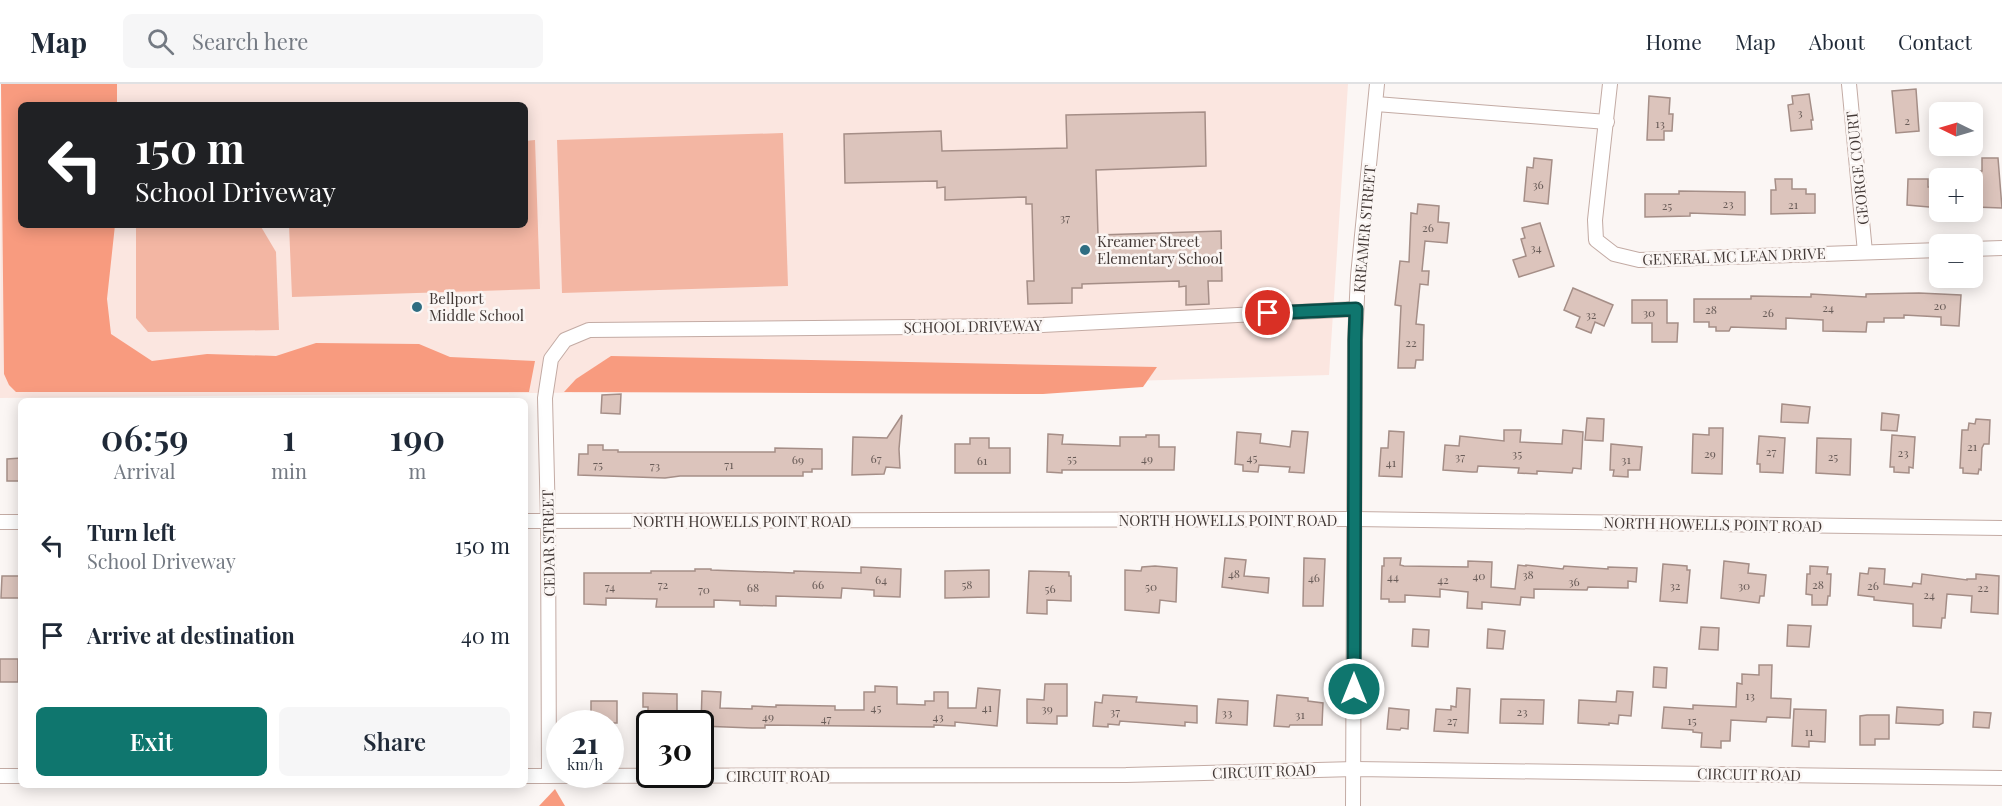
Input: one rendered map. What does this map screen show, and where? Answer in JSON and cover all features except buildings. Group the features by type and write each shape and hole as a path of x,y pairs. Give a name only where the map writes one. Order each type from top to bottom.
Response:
{"street":[{"name":"KREAMER STREET","path":"1353,806 1356,309 1377,84"},
{"path":"1376,104 1607,122 1610,84"},
{"name":"GEORGE COURT","path":"1849,84 1865,252"},
{"name":"GENERAL MC LEAN DRIVE","path":"1607,122 1595,220 1596,240 1614,254 1639,260 1929,250"},
{"path":"1983,249 2002,248"},
{"name":"SCHOOL DRIVEWAY","path":"589,330 1023,326 1356,309"},
{"name":"CEDAR STREET","path":"549,710 545,398 551,359 565,340 589,330"},
{"name":"NORTH HOWELLS POINT ROAD","path":"528,521 1354,519 2002,528"},
{"path":"0,522 18,522"},
{"name":"CIRCUIT ROAD","path":"624,776 1125,775 1354,769 2002,778"},
{"path":"0,776 18,776"},
{"name":"CIRCUIT ROAD","path":"528,776 546,776"}],"shaded area":[{"path":"1,84 1348,84 1329,375 834,390 0,398"},
{"path":"1,84 117,84 117,102 18,102 18,228 115,228 107,299 111,334 152,361 207,354 276,356 316,343 419,344 450,357 535,361 529,392 16,392 9,385 4,374"},
{"path":"783,133 788,286 562,293 557,140"},
{"path":"535,140 540,289 292,297 289,228 528,228 528,141"},
{"path":"136,228 262,228 276,252 279,330 148,332 136,318"},
{"path":"611,356 1157,367 1143,387 1043,394 564,392 576,379"},
{"path":"555,789 565,806 539,806"}],"place":[{"name":"Kreamer Street Elementary School","path":"1085,250"},
{"name":"Bellport Middle School","path":"417,307"}],"route":[{"path":"1268,313 1356,309 1354,689"}]}
